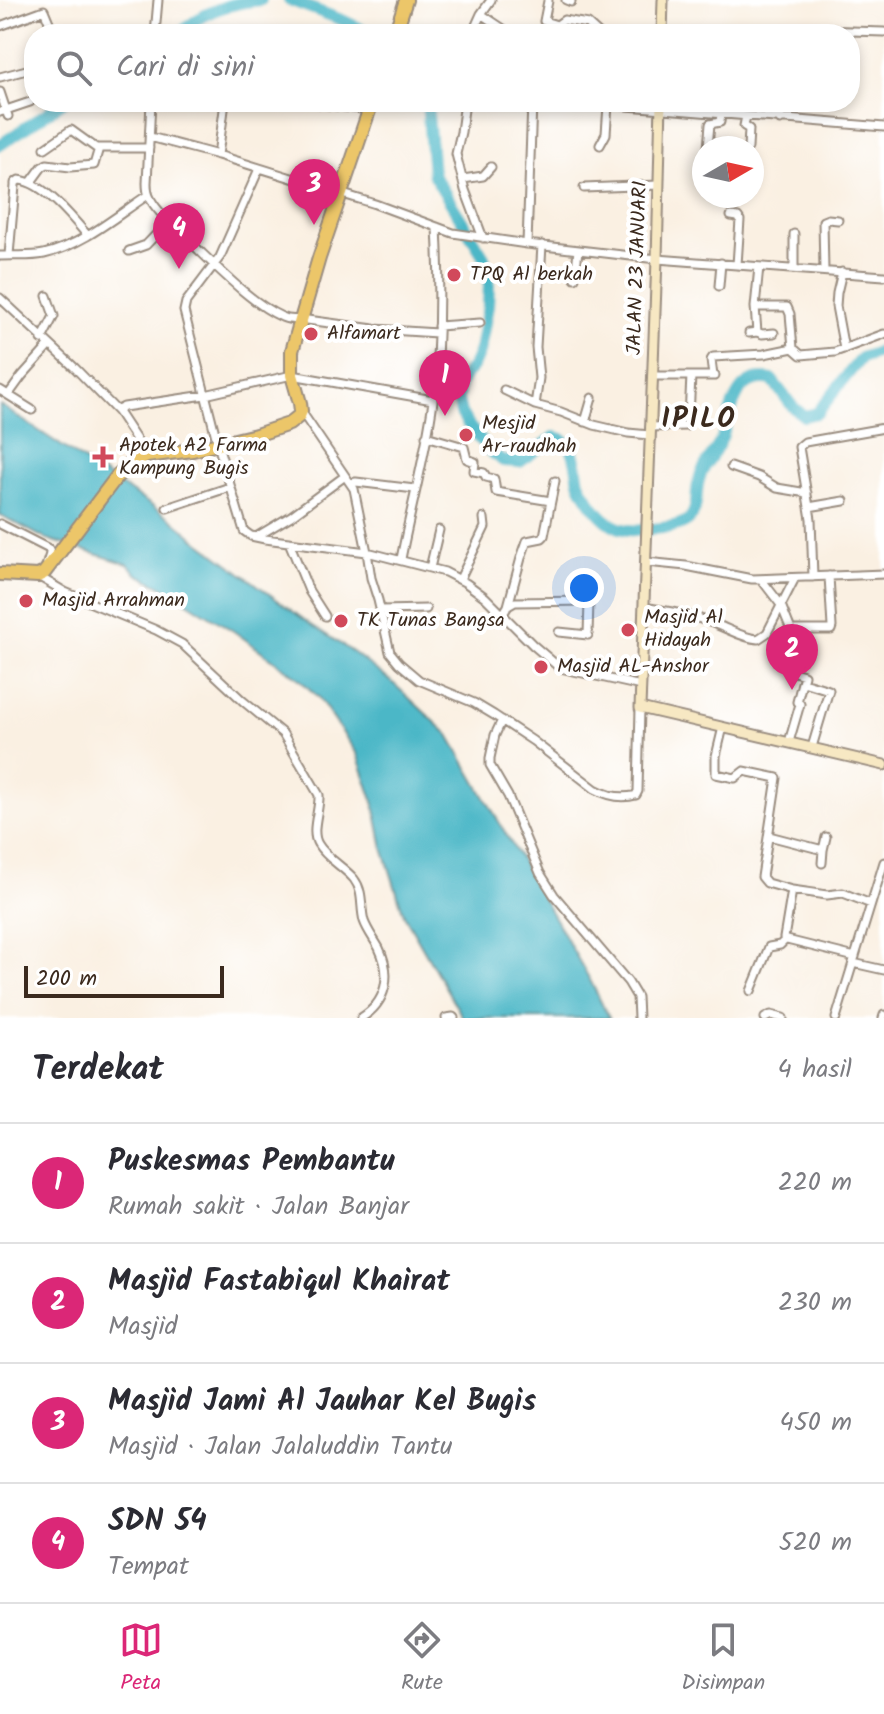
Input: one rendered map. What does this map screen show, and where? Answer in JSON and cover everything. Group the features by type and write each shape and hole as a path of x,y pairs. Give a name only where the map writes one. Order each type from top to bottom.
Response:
{"highway":[{"path":"398,24 406,0"},
{"path":"0,574 45,570 118,475 130,464 147,456 218,445 289,424 298,418 301,411 292,375 292,351 369,112"}],"street":[{"path":"156,24 158,0"},
{"path":"476,24 491,0"},
{"path":"546,0 544,21 554,24"},
{"path":"0,26 44,10 50,24"},
{"path":"481,14 496,24"},
{"path":"558,24 564,20 588,24"},
{"path":"860,31 884,32"},
{"path":"0,77 24,71"},
{"path":"0,92 5,112 24,104"},
{"path":"151,112 148,195 169,221 214,265 283,318 374,329 438,330 480,323"},
{"path":"218,155 224,112"},
{"path":"464,112 456,154 482,238"},
{"path":"527,244 532,112"},
{"path":"600,145 606,134 608,112"},
{"name":"JALAN 23 JANUARI","path":"640,708 661,112"},
{"path":"702,112 884,127"},
{"path":"780,120 781,112"},
{"path":"709,136 710,124 720,122 721,114"},
{"path":"746,116 739,125 749,128 749,136"},
{"path":"45,148 72,130 99,148 149,148"},
{"path":"150,137 342,194 453,233 657,259 884,276"},
{"path":"31,182 47,164 70,167 95,165 99,148"},
{"path":"463,179 483,176 491,167"},
{"path":"259,169 226,244 186,302 184,311 218,445 247,534 367,552 445,572 485,597 560,668 641,686"},
{"path":"9,255 15,183 22,180 31,182 64,209 87,235"},
{"path":"584,188 659,185"},
{"path":"0,256 53,251 115,219 148,195"},
{"path":"731,216 740,220 737,265"},
{"path":"824,271 823,221 838,220"},
{"path":"129,251 146,245 169,221"},
{"path":"401,559 433,400 437,364 440,271 437,227"},
{"path":"794,234 794,269"},
{"path":"535,405 539,378 536,347 542,245"},
{"path":"575,278 578,250"},
{"path":"719,286 721,263"},
{"path":"759,267 753,332 774,333"},
{"path":"842,272 836,306 844,349"},
{"path":"42,339 54,316 47,296"},
{"path":"0,298 118,412 147,456"},
{"path":"755,307 784,305 789,308 793,348 801,355 831,353 884,334"},
{"path":"9,394 49,346"},
{"path":"652,376 714,376 713,357 764,354 793,348"},
{"path":"118,412 124,407 205,395 292,375 433,400"},
{"path":"504,390 535,405 628,433 686,426 691,376"},
{"path":"0,390 32,410"},
{"path":"585,422 592,398"},
{"path":"301,411 354,489 372,582 390,652 419,680 480,706 533,741 595,789 611,796 636,795 639,789 640,708 884,765"},
{"path":"813,577 809,507 799,450 801,443 884,428"},
{"path":"426,436 464,447 467,459 475,462 474,471 494,479 496,492 551,501"},
{"path":"731,467 759,477 777,488 807,493"},
{"path":"256,537 291,516 345,476"},
{"path":"503,614 527,541 544,536 555,481"},
{"path":"351,483 415,489"},
{"path":"167,508 230,487"},
{"path":"809,507 844,501"},
{"path":"460,579 485,527 484,518"},
{"path":"0,524 49,549 45,570 65,592 178,641 283,734 319,795 318,845 357,884 366,924 383,958 387,980 383,994 373,1010 361,1018"},
{"path":"430,568 439,530"},
{"path":"289,542 309,591 325,616"},
{"path":"646,562 761,579 884,574"},
{"path":"791,630 831,630 829,576"},
{"path":"644,607 687,615 758,639 767,633 795,578"},
{"path":"761,579 781,605 791,630 785,660 791,671 804,675 797,702 800,704 789,742"},
{"path":"508,606 517,601 589,601 588,635 559,632"},
{"path":"381,610 426,609"},
{"path":"803,682 829,690 812,747"},
{"path":"502,720 490,758 492,769 508,796 544,881 628,982 637,997 638,1018"},
{"path":"723,727 716,756 716,774 735,778 744,771 777,778 763,880 792,890 827,895 843,893 871,904"},
{"path":"769,836 823,850"},
{"path":"822,863 826,837"},
{"path":"836,1018 884,862"},
{"path":"786,939 792,890"},
{"path":"786,939 884,970"},
{"path":"751,991 769,947 780,945 786,939"},
{"path":"765,1018 771,1015 783,1018"},
{"path":"446,1018 454,1018"}],"water":[{"path":"0,405 172,519 393,683 449,735 609,1018 463,1018 404,915 383,848 374,803 357,754 319,698 297,677 235,632 137,574 128,564 44,538 0,515"}],"waterway":[{"path":"192,24 217,10 261,0"},
{"path":"289,0 350,24"},
{"path":"0,145 48,112"},
{"path":"428,112 433,174 484,257 489,285 480,350 459,386 461,413 491,452 503,461 520,462 554,437 567,442 583,492 600,515 613,525 627,530 643,530 671,527 688,520 695,507 705,465 720,442 736,399 749,383 759,379 772,380 804,416 817,413 861,358 884,350"}],"place":[{"name":"Masjid Jami Al Jauhar Kel Bugis","path":"314,225"},
{"name":"SDN 54","path":"179,269"},
{"name":"TPQ Al berkah","path":"454,275"},
{"name":"Alfamart","path":"311,334"},
{"name":"Puskesmas Pembantu","path":"445,416"},
{"name":"Mesjid Ar-raudhah","path":"466,435"},
{"name":"Apotek A2 Farma Kampung Bugis","path":"103,457"},
{"name":"Masjid Arrahman","path":"26,601"},
{"name":"TK Tunas Bangsa","path":"341,621"},
{"name":"Masjid Al Hidayah","path":"628,630"},
{"name":"Masjid AL-Anshor","path":"541,667"},
{"name":"Masjid Fastabiqul Khairat","path":"792,690"}],"district":[{"name":"IPILO","path":"699,419"}]}
